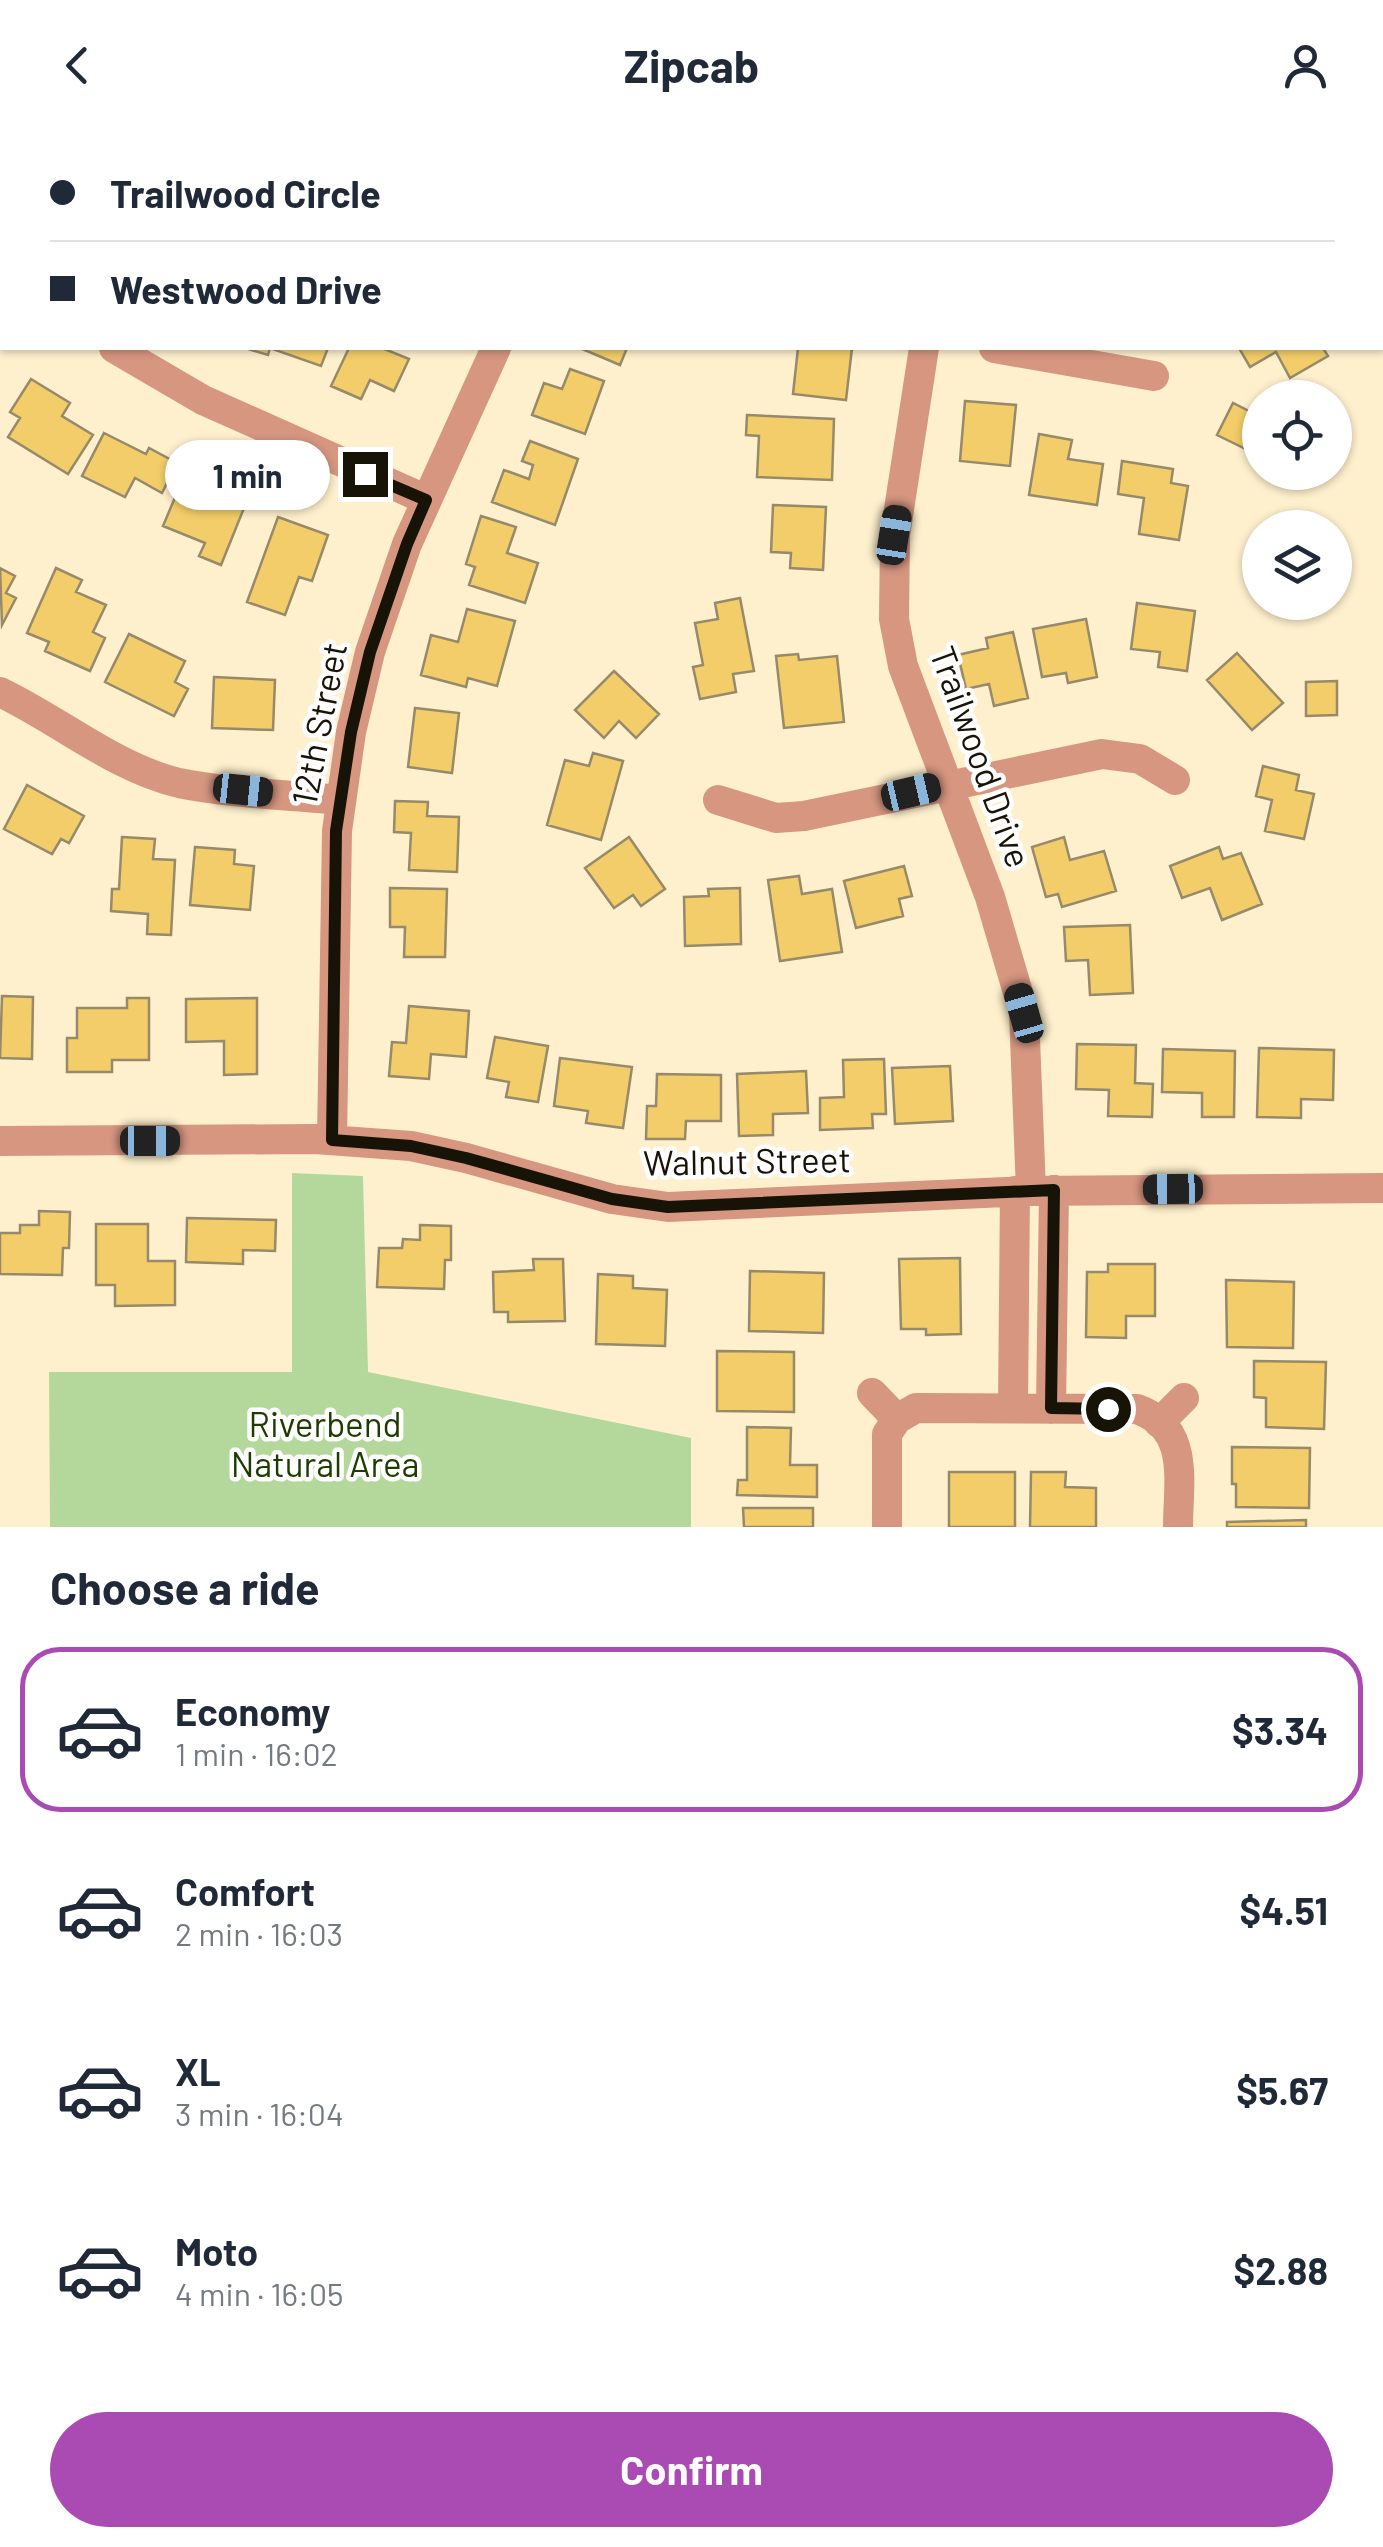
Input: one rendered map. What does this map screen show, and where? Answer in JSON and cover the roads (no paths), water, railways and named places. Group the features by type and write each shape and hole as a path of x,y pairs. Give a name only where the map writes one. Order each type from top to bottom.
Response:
{"street":[{"path":"118,350 238,416 426,500"},
{"name":"12th Street","path":"332,1140 336,831 351,732 370,652 407,544 495,350"},
{"name":"Trailwood Drive","path":"924,350 894,535 894,618 904,666 990,897 1024,1013 1033,1190"},
{"path":"1005,350 1154,376"},
{"path":"0,692 121,760 178,782 341,800"},
{"path":"718,800 776,818 804,816 1102,754 1140,759 1174,780"},
{"name":"Walnut Street","path":"0,1141 332,1140 411,1146 612,1199 668,1207 1033,1190 1383,1188"},
{"path":"1014,1408 1033,1190"},
{"path":"1033,1190 1051,1408"},
{"path":"872,1394 897,1419"},
{"path":"1160,1422 1184,1398"},
{"path":"887,1527 887,1434 897,1419 916,1408 1137,1409 1160,1422 1177,1445 1178,1527"}],"park label":[{"name":"Riverbend Natural Area","path":"325,1445"}]}
